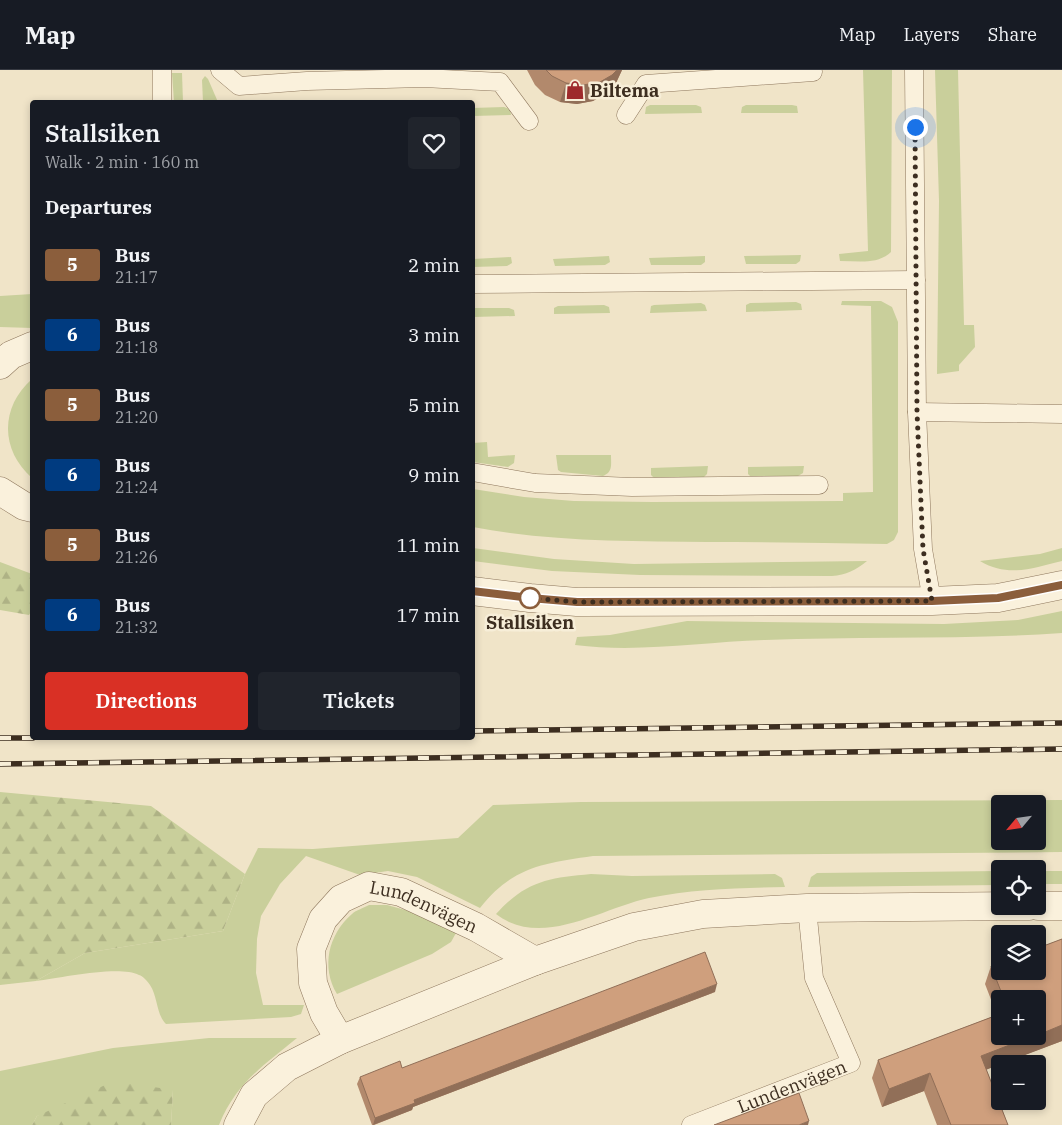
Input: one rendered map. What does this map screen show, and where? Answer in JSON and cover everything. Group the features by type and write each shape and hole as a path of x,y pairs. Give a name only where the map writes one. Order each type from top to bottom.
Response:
{"street":[{"path":"0,490 24,506 30,508"},
{"path":"475,591 577,602 932,601 998,598 1062,585"},
{"name":"Lundenvägen","path":"340,1040 324,1013 313,984 311,949 323,919 341,899 369,886 401,892 476,927 535,961"},
{"path":"238,1125 254,1095 287,1067 340,1040 535,961 634,927 703,914 807,908 991,906"},
{"path":"1046,906 1062,906"}],"lane":[{"path":"162,70 162,100"},
{"path":"220,70 239,86 307,81 424,78 500,82 529,121"},
{"path":"914,70 917,412 923,549 932,601"},
{"path":"626,115 646,84 813,72"},
{"path":"475,284 916,280"},
{"path":"917,412 1062,414"},
{"path":"475,473 534,483 632,487 819,485"},
{"name":"Lundenvägen","path":"691,1125 850,1064 814,978 807,908"}],"green space":[{"path":"863,70 892,70 891,252 873,261 840,261 839,254 868,251"},
{"path":"935,70 958,70 964,325 974,325 975,347 959,365 959,371 937,374 939,201"},
{"path":"172,73 182,73 183,100 174,100"},
{"path":"205,76 208,79 217,100 203,100 202,80"},
{"path":"650,105 696,105 701,107 702,113 645,114 646,107"},
{"path":"746,105 792,105 797,106 798,113 741,113 742,107"},
{"path":"504,107 510,109 511,115 475,116 475,108"},
{"path":"801,255 800,261 796,264 746,264 744,256"},
{"path":"609,256 610,262 605,265 555,266 553,259"},
{"path":"705,256 705,262 701,265 651,265 649,258"},
{"path":"511,257 512,263 507,266 475,267 475,259"},
{"path":"30,294 30,328 0,327 0,296"},
{"path":"842,301 881,301 892,307 898,322 898,532 894,540 887,544 619,541 531,536 475,527 475,489 524,497 574,501 652,502 843,501 843,493 873,492 871,306 841,305"},
{"path":"796,302 801,304 802,310 746,312 746,305 750,303"},
{"path":"701,303 705,305 707,311 650,313 651,306 654,305"},
{"path":"604,305 609,307 610,313 554,314 554,308 558,306"},
{"path":"475,308 509,308 514,310 515,316 475,317"},
{"path":"30,381 30,476 14,455 8,428 14,402"},
{"path":"487,442 488,457 515,455 514,463 508,467 475,462 475,443"},
{"path":"556,455 611,455 611,468 603,476 561,472 558,470"},
{"path":"708,466 707,474 704,477 654,478 651,475 651,468"},
{"path":"804,466 803,473 798,476 751,477 748,474 748,467"},
{"path":"475,548 554,559 634,564 867,561 851,572 832,576 640,575 552,571 475,561"},
{"path":"1062,548 1062,561 1031,569 1001,569 980,561 1040,554"},
{"path":"0,562 30,573 30,613 29,615 0,610"},
{"path":"1062,611 1062,633 765,640 622,648 575,645 577,637 610,635 687,621 944,624 1018,620"},
{"path":"0,792 151,806 245,874 223,931 85,953 36,981 0,985"},
{"path":"991,800 991,850 1046,850 1046,800 1062,800 1062,852 593,856 559,861 530,869 504,884 480,908 417,877 388,871 360,875 306,856 280,884 261,916 257,939 256,973 263,1005 304,1005 301,1014 291,1017 166,1024 160,1015 150,985 144,978 130,972 104,972 36,981 85,953 223,931 245,874 258,848 313,849 458,838 493,805 581,802"},
{"path":"991,871 991,885 808,887 811,877 817,873"},
{"path":"1046,871 1062,871 1062,884 1046,884"},
{"path":"591,874 632,876 775,874 782,878 785,887 716,889 666,895 632,902 561,926 543,928 526,927 509,922 496,914 517,894 539,883 562,877"},
{"path":"369,905 387,905 409,911 456,933 451,942 432,954 337,994 329,973 328,962 332,941 344,922 352,914"},
{"path":"209,1038 297,1038 242,1086 226,1110 219,1125 171,1125 173,1090 37,1116 32,1125 0,1125 0,1071 113,1048"},
{"path":"114,1081 173,1090 171,1125 32,1125 37,1116"}],"building":[{"path":"546,70 617,70 600,82 583,85 566,83 552,76"},
{"path":"1062,939 1062,1025 1046,1032 1046,990 1000,990 997,980 1046,980 1046,945"},
{"path":"705,952 717,984 414,1100 415,1103 375,1118 360,1077 400,1061 402,1068"},
{"path":"991,1017 991,1045 1010,1045 981,1056 991,1082 991,1110 1002,1110 1008,1125 951,1125 930,1073 889,1089 878,1060"},
{"path":"799,1093 809,1121 799,1125 714,1125"}],"railway":[{"path":"475,731 1062,723"},
{"path":"0,738 30,738"},
{"path":"0,764 1062,749"}],"bus line":[{"name":"5","path":"475,591 577,602 932,601 998,598 1062,585"}],"place":[{"name":"Biltema","path":"575,90"},
{"name":"Stallsiken","path":"530,598"}],"route":[{"path":"530,598 577,602 932,601 923,549 917,412 915,127"}]}
